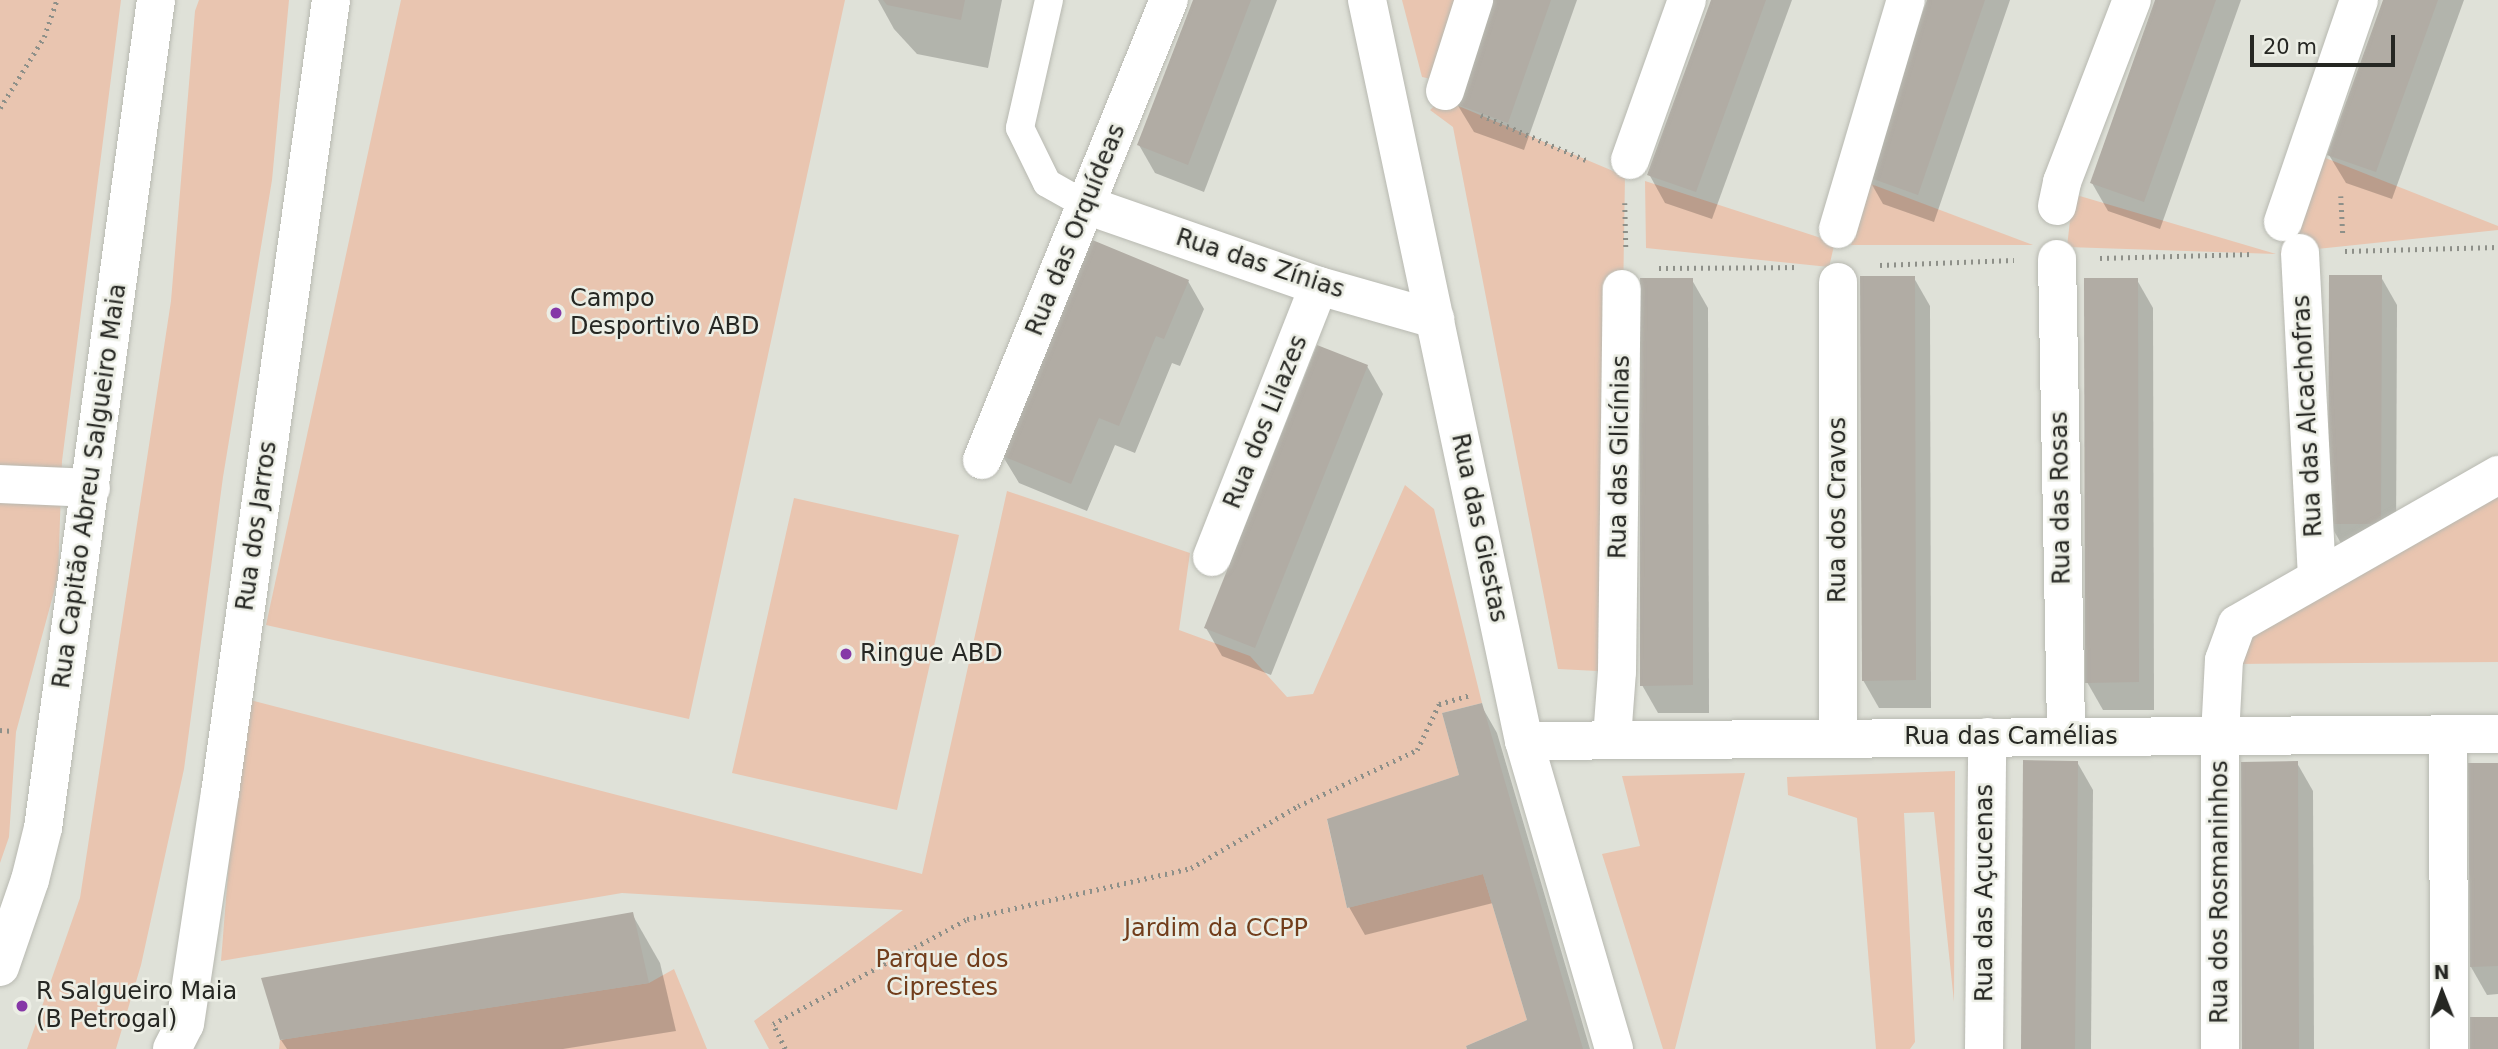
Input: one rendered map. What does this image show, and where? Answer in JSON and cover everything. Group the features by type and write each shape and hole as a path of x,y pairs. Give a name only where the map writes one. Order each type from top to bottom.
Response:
{"street":[{"name":"Rua Capitão Abreu Salgueiro Maia","path":"0,967 30,880 43,828 156,0"},
{"name":"Rua dos Jarros","path":"172,1049 185,1024 331,0"},
{"name":"Rua das Orquídeas","path":"982,460 1169,0"},
{"name":"Rua das Giestas","path":"1367,0 1524,740 1615,1049"},
{"path":"1445,91 1474,0"},
{"path":"1614,162 1687,0"},
{"path":"1838,229 1906,0"},
{"path":"2057,206 2062,182 2132,0"},
{"path":"2291,238 2359,0"},
{"name":"Rua das Zínias","path":"1086,205 1319,286 1435,319"},
{"name":"Rua das Alcachofras","path":"2291,238 2316,578"},
{"name":"Rua das Rosas","path":"2057,259 2066,737"},
{"name":"Rua dos Cravos","path":"1838,738 1854,274"},
{"name":"Rua das Glicínias","path":"1612,738 1617,672 1624,279"},
{"name":"Rua dos Lilazes","path":"1212,558 1319,286"},
{"name":"Rua dos Rosmaninhos","path":"2220,1049 2220,736 2224,660 2237,624 2498,475"},
{"path":"0,484 91,488"},
{"path":"2448,734 2449,1049"},
{"name":"Rua das Camélias","path":"1524,740 2498,734"},
{"name":"Rua das Açucenas","path":"1984,1049 1987,737"}],"lane":[{"path":"1049,0 1020,128 1046,183 1086,205"}],"path":[{"path":"0,108 44,37 57,0"},
{"path":"1445,91 1442,99 1614,162"},
{"path":"1625,199 1624,279 1802,267"},
{"path":"1854,274 2291,238 2498,247"},
{"path":"785,1049 773,1024 967,919 1191,868 1298,806 1417,750 1439,704"}],"green space":[{"path":"0,0 121,0 62,461 58,577 16,732 9,837 0,863"},
{"path":"199,0 289,0 272,180 223,477 184,769 141,965 116,1049 27,1049 80,898 171,301 195,11"},
{"name":"Campo Desportivo ABD","path":"401,0 845,0 689,719 266,625"},
{"path":"1402,0 1462,0 1436,80 1422,77"},
{"path":"1442,99 1625,176 1617,672 1558,669 1453,127 1430,110"},
{"path":"2323,157 2498,226 2498,230 2280,253"},
{"path":"1645,181 1821,238 1838,229 1829,267 1646,248"},
{"path":"1863,181 2033,245 1851,245"},
{"path":"2073,194 2276,254 2067,247"},
{"path":"1405,485 1434,509 1482,703 1442,713 1459,775 1327,820 1347,908 1483,874 1527,1020 1466,1046 1467,1049 769,1049 754,1021 903,910 622,893 221,961 242,698 922,874 1007,491 1190,553 1179,630 1250,656 1287,697 1313,694"},
{"path":"2498,485 2498,662 2235,664 2242,631"},
{"name":"Ringue ABD","path":"794,498 959,535 897,810 732,773"},
{"path":"1955,771 1954,1002 1934,812 1904,813 1915,1042 1910,1049 1876,1049 1857,818 1788,795 1787,777"},
{"path":"1745,773 1675,1049 1663,1049 1602,854 1640,846 1622,776"},
{"path":"674,969 707,1049 279,1049 280,1040 649,983"}],"building":[{"path":"883,0 965,0 961,20 887,5"},
{"path":"1193,0 1251,0 1188,165 1137,145"},
{"path":"1493,0 1551,0 1508,123 1456,104"},
{"path":"1711,0 1766,0 1696,192 1647,175"},
{"path":"1927,0 1985,0 1918,195 1865,176"},
{"path":"2155,0 2216,0 2144,202 2090,183"},
{"path":"2383,0 2438,0 2376,172 2327,155"},
{"path":"1090,239 1189,280 1164,339 1156,336 1119,426 1099,418 1071,484 1000,455"},
{"path":"2329,275 2382,275 2381,524 2328,524"},
{"path":"1860,276 1915,276 1916,680 1862,681"},
{"path":"1640,278 1693,278 1693,685 1640,686"},
{"path":"2084,278 2138,278 2139,682 2085,683"},
{"path":"1317,345 1368,365 1255,648 1204,628"},
{"path":"1482,703 1583,1049 1467,1049 1466,1046 1527,1020 1483,874 1347,908 1327,819 1459,775 1442,713"},
{"path":"2023,760 2078,761 2075,1049 2021,1049"},
{"path":"2298,761 2299,1049 2242,1049 2241,762"},
{"path":"2468,763 2498,763 2498,966 2470,967"},
{"path":"633,912 649,983 280,1040 261,978"},
{"path":"2470,1017 2498,1017 2498,1049 2470,1049"}],"place":[{"name":"Campo Desportivo ABD","path":"556,313"},
{"name":"Ringue ABD","path":"846,654"},
{"name":"R Salgueiro Maia (B Petrogal)","path":"22,1006"}],"park label":[{"name":"Jardim da CCPP","path":"1216,929"},
{"name":"Parque dos Ciprestes","path":"942,974"}]}
